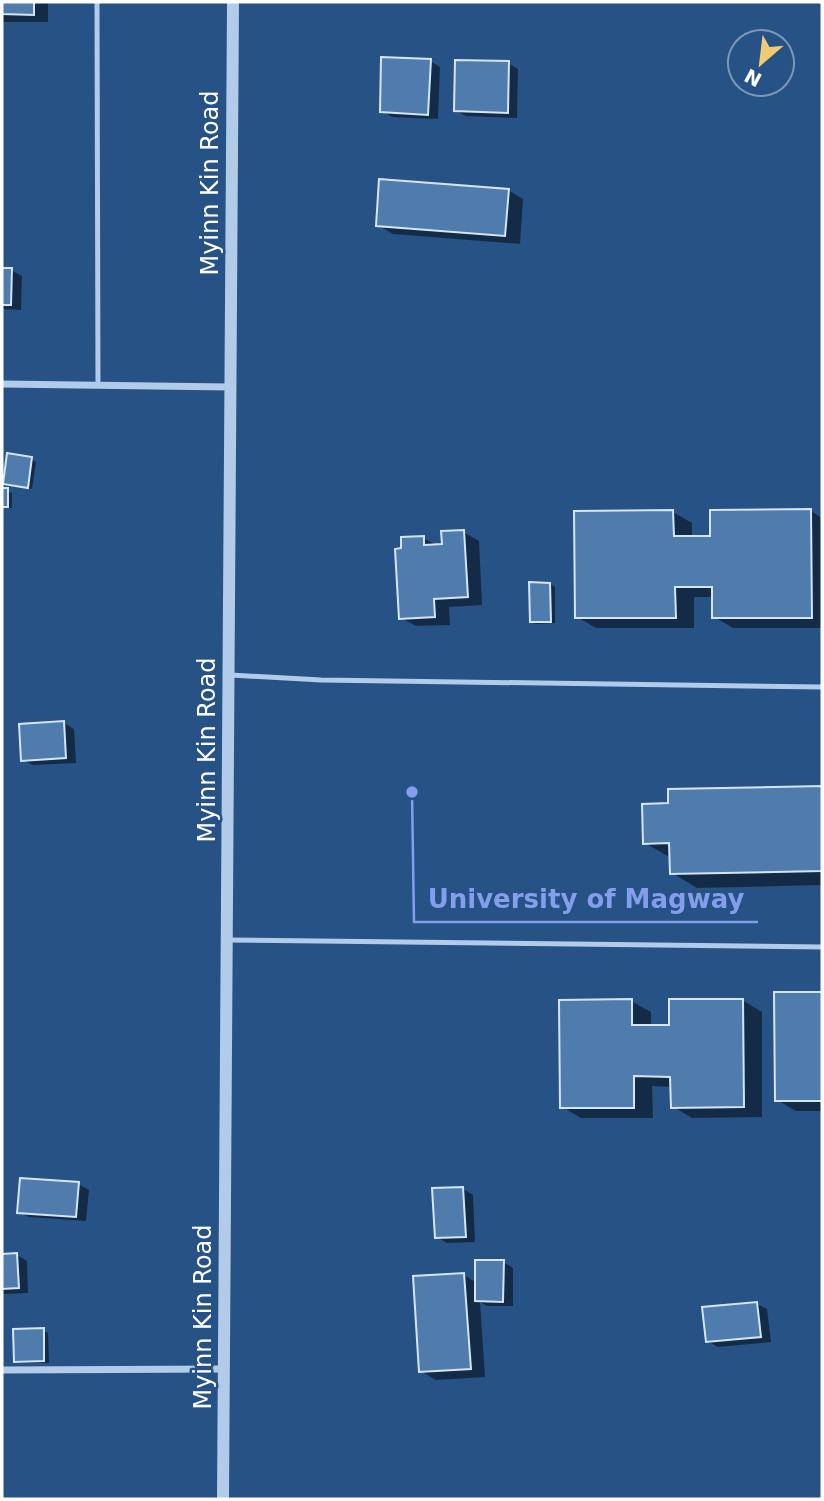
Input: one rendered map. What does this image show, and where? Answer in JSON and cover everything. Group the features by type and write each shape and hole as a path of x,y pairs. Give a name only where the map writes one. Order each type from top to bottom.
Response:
{"street":[{"name":"Myinn Kin Road","path":"223,1499 233,2"},
{"path":"2,384 230,387"},
{"path":"2,1370 224,1369"}],"lane":[{"path":"97,2 98,385"},
{"path":"228,675 321,680 822,687"},
{"path":"227,940 822,947"}],"building":[{"path":"2,2 34,2 34,15 2,14"},
{"path":"381,57 431,59 428,115 380,112"},
{"path":"455,60 509,61 508,113 454,111"},
{"path":"379,179 509,189 505,236 376,226"},
{"path":"2,268 12,268 11,305 2,305"},
{"path":"7,453 32,457 28,488 3,484"},
{"path":"2,488 8,488 8,507 2,507"},
{"path":"811,509 812,618 712,618 712,587 675,587 676,618 575,618 574,511 673,510 674,536 710,536 710,510"},
{"path":"464,530 468,597 434,599 435,617 399,619 395,549 401,548 401,537 424,536 424,545 442,544 441,531"},
{"path":"529,582 550,583 551,622 530,622"},
{"path":"64,721 66,758 21,761 19,724"},
{"path":"822,786 822,871 670,874 669,843 643,844 642,804 668,803 668,789"},
{"path":"774,992 822,992 822,1101 775,1101"},
{"path":"632,999 632,1025 669,1025 669,999 743,999 744,1107 671,1108 670,1077 634,1076 634,1108 560,1108 559,1000"},
{"path":"20,1178 79,1182 76,1217 17,1213"},
{"path":"463,1187 466,1237 435,1238 432,1188"},
{"path":"17,1253 19,1288 2,1289 2,1254"},
{"path":"475,1260 504,1260 503,1302 475,1301"},
{"path":"464,1273 471,1369 419,1372 413,1276"},
{"path":"757,1302 761,1337 706,1342 702,1307"},
{"path":"44,1328 44,1361 14,1362 13,1329"}],"place":[{"name":"University of Magway","path":"412,792"}]}
